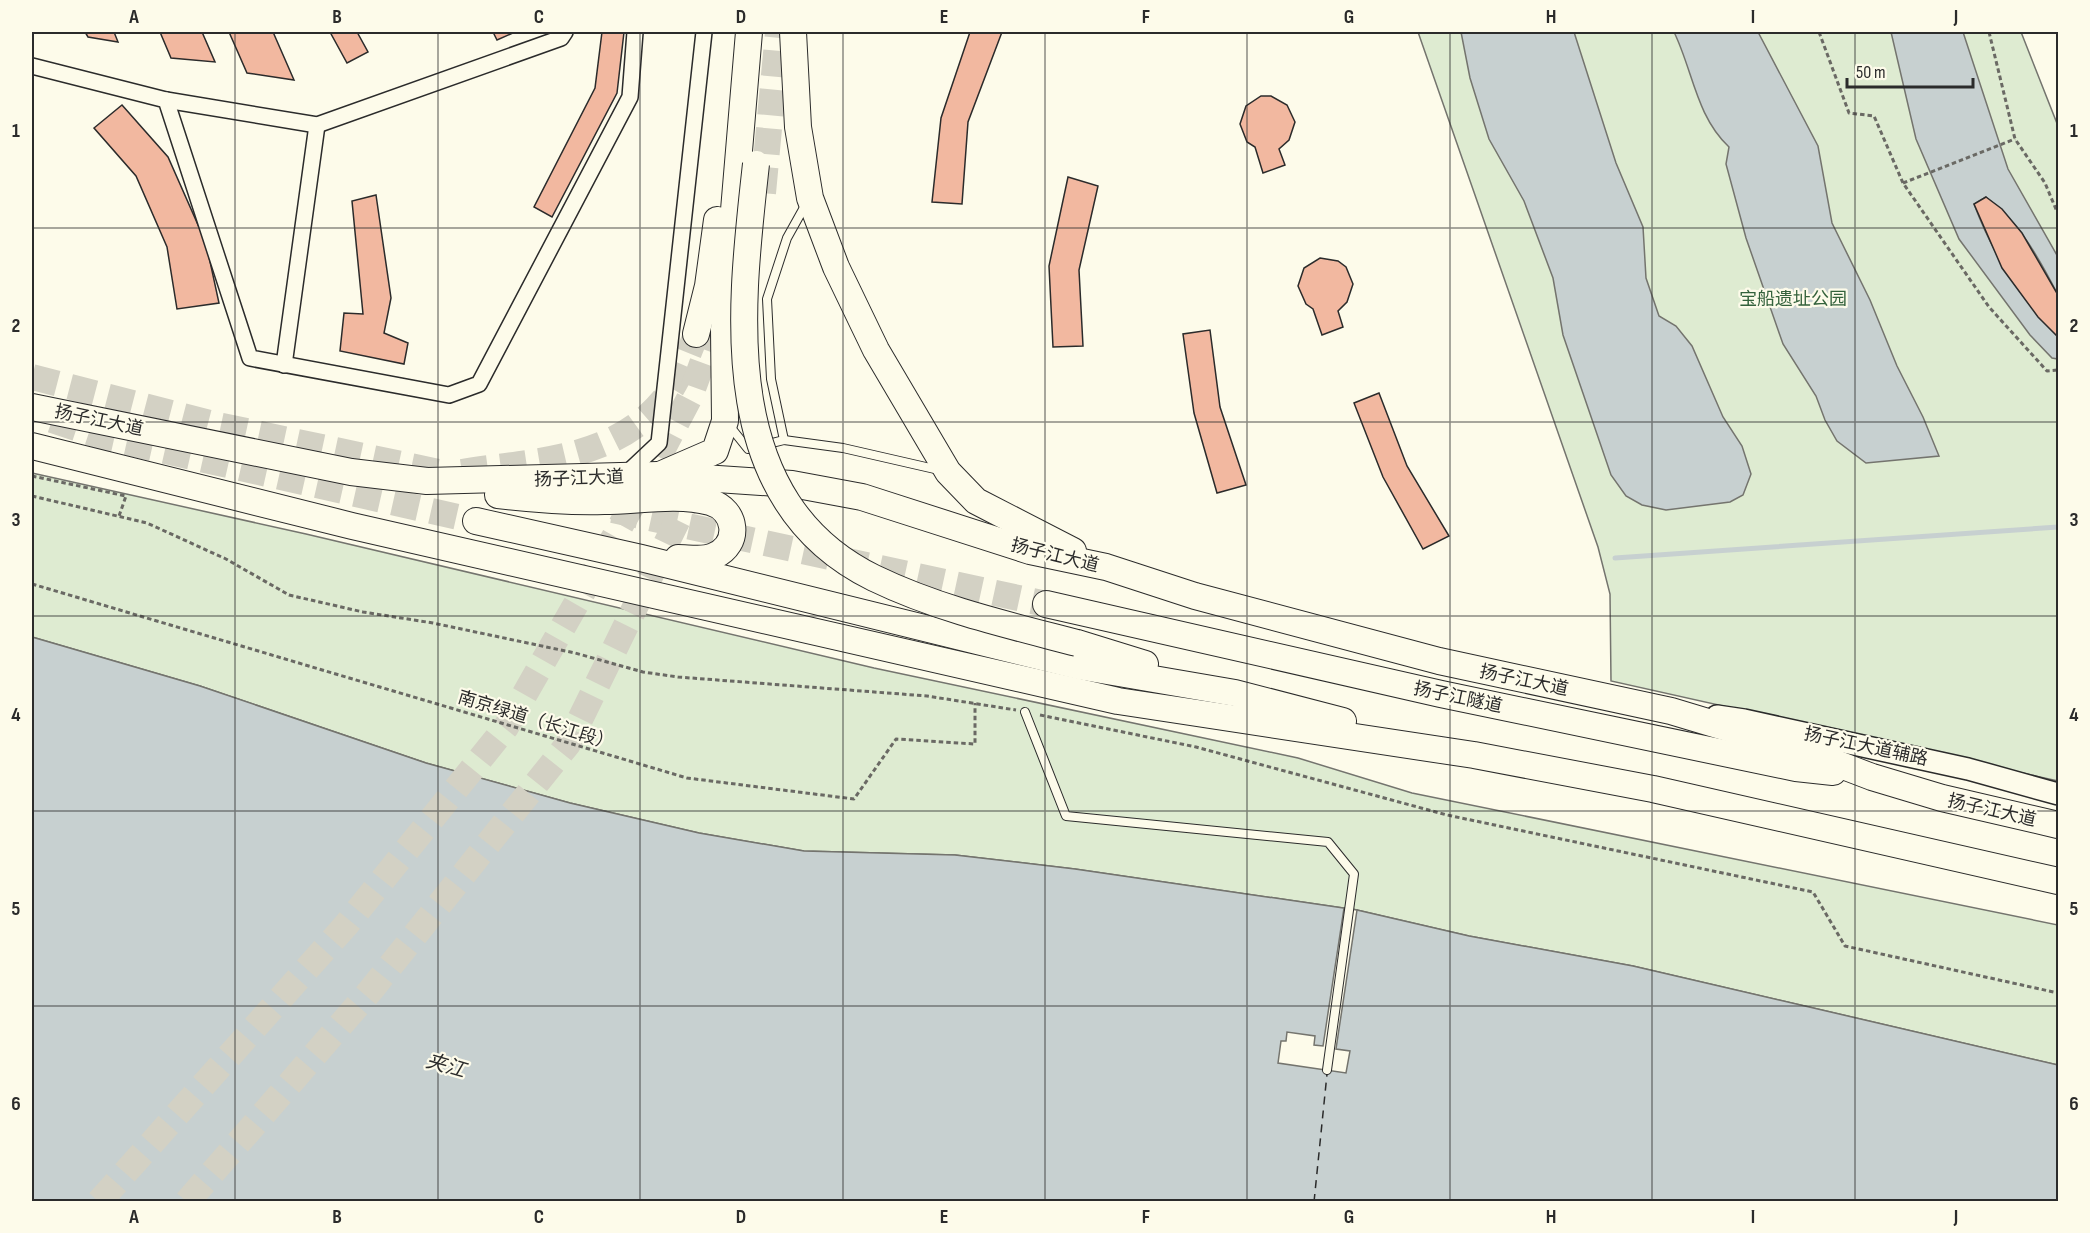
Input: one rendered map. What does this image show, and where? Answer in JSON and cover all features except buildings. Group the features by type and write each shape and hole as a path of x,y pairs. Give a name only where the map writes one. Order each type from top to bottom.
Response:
{"highway":[{"path":"696,334 708,286 719,213 734,32"},
{"path":"658,475 715,451 725,421 724,329 749,32"},
{"path":"763,32 756,164 748,238 744,371 752,416 764,458 780,490 803,523 832,551 872,577 920,598 1001,624 1077,643 1235,693 1474,755"},
{"path":"792,32 798,127 810,198 836,267 876,350 948,472 976,501 1106,567"},
{"name":"扬子江大道","path":"33,407 351,472 427,481 658,475 792,484 862,497 1030,551 1106,567 1195,596 1439,662 1671,711 1804,751 1872,777 1942,798 2058,825"},
{"path":"32,446 363,529 1118,701 1474,755 1653,789 2053,882"},
{"path":"427,481 499,496 601,501 699,500 722,508 731,519 733,532 730,543 722,552 711,558 641,558"},
{"path":"476,521 641,558 1077,666 1235,693"},
{"name":"扬子江隧道","path":"1046,604 1476,701 1796,768 1872,777"}],"main road":[{"name":"扬子江大道辅路","path":"1671,711 1744,720 1968,769 2058,794"}],"street":[{"path":"32,66 166,100 317,125 561,38 565,32"},
{"path":"166,100 250,358 449,395 480,384 630,98 635,32"},
{"path":"624,476 659,443 704,32"},
{"path":"284,365 317,125"}],"lane":[{"path":"784,440 771,379 767,299 787,238 810,198"},
{"path":"725,421 748,449 784,440 843,448 948,472"},
{"path":"1025,712 1066,816 1328,842 1335,850 1354,874 1327,1070"}],"path":[{"path":"1819,32 1849,113 1874,116 1903,183 1989,307 2047,371 2058,370"},
{"path":"1989,32 2015,139 2045,183 2058,214"},
{"path":"1903,183 2015,139"},
{"path":"32,476 126,496 119,516"},
{"path":"32,496 147,524 226,559 289,595 363,612 433,623 574,653 643,672 678,677 927,696 1025,712 1196,747 1447,815 1813,892 1845,946 2058,993"},
{"name":"南京绿道（长江段）","path":"32,584 687,778 854,799 896,739 975,744 975,704"}],"green space":[{"name":"宝船遗址公园","path":"1418,32 2021,32 2058,126 2058,781 1611,681 1610,594 1598,547"},
{"path":"32,473 306,534 874,668 1298,758 1412,793 2058,925 2058,1065 1633,966 1469,936 1357,910 1075,869 955,855 804,851 699,833 570,803 426,763 200,686 32,637"}],"water":[{"path":"1461,32 1574,32 1616,163 1643,227 1646,278 1659,316 1676,326 1692,346 1723,417 1742,446 1751,474 1743,495 1730,502 1666,510 1642,505 1626,496 1611,475 1563,335 1553,278 1524,201 1489,139 1470,78"},
{"path":"1674,32 1758,32 1818,146 1832,223 1870,300 1897,366 1923,417 1939,456 1866,463 1837,441 1825,420 1816,396 1783,344 1746,238 1726,164 1729,147 1718,135 1702,107"},
{"path":"1891,32 1963,32 2008,169 2058,257 2058,295 2036,254 1998,207 1986,197 1974,204 1990,241 2009,275 2058,337 2058,359 2052,358 2030,335 1959,239 1916,139"},
{"name":"夹江","path":"32,637 200,686 426,763 570,803 699,833 804,851 955,855 1075,869 1357,910 1469,936 1633,966 2058,1065 2058,1201 32,1201"}],"pier":[{"path":"1344,908 1357,910 1336,1049 1350,1051 1346,1073 1278,1063 1281,1041 1286,1041 1287,1032 1315,1036 1314,1045 1323,1046"}],"waterway":[{"path":"1615,558 2058,527"}],"ferry route":[{"path":"1314,1202 1327,1074"}],"tunnel":[{"path":"763,193 778,32"},
{"path":"99,1202 347,924 506,727 646,481 690,397 711,339 719,302"},
{"path":"462,472 572,454 598,446 622,434 645,419 670,392 694,340"},
{"path":"32,377 218,425 448,474"},
{"path":"52,420 103,437 476,521"},
{"path":"187,1202 371,990 568,744 687,501 696,478"},
{"path":"613,510 1046,604"}]}
